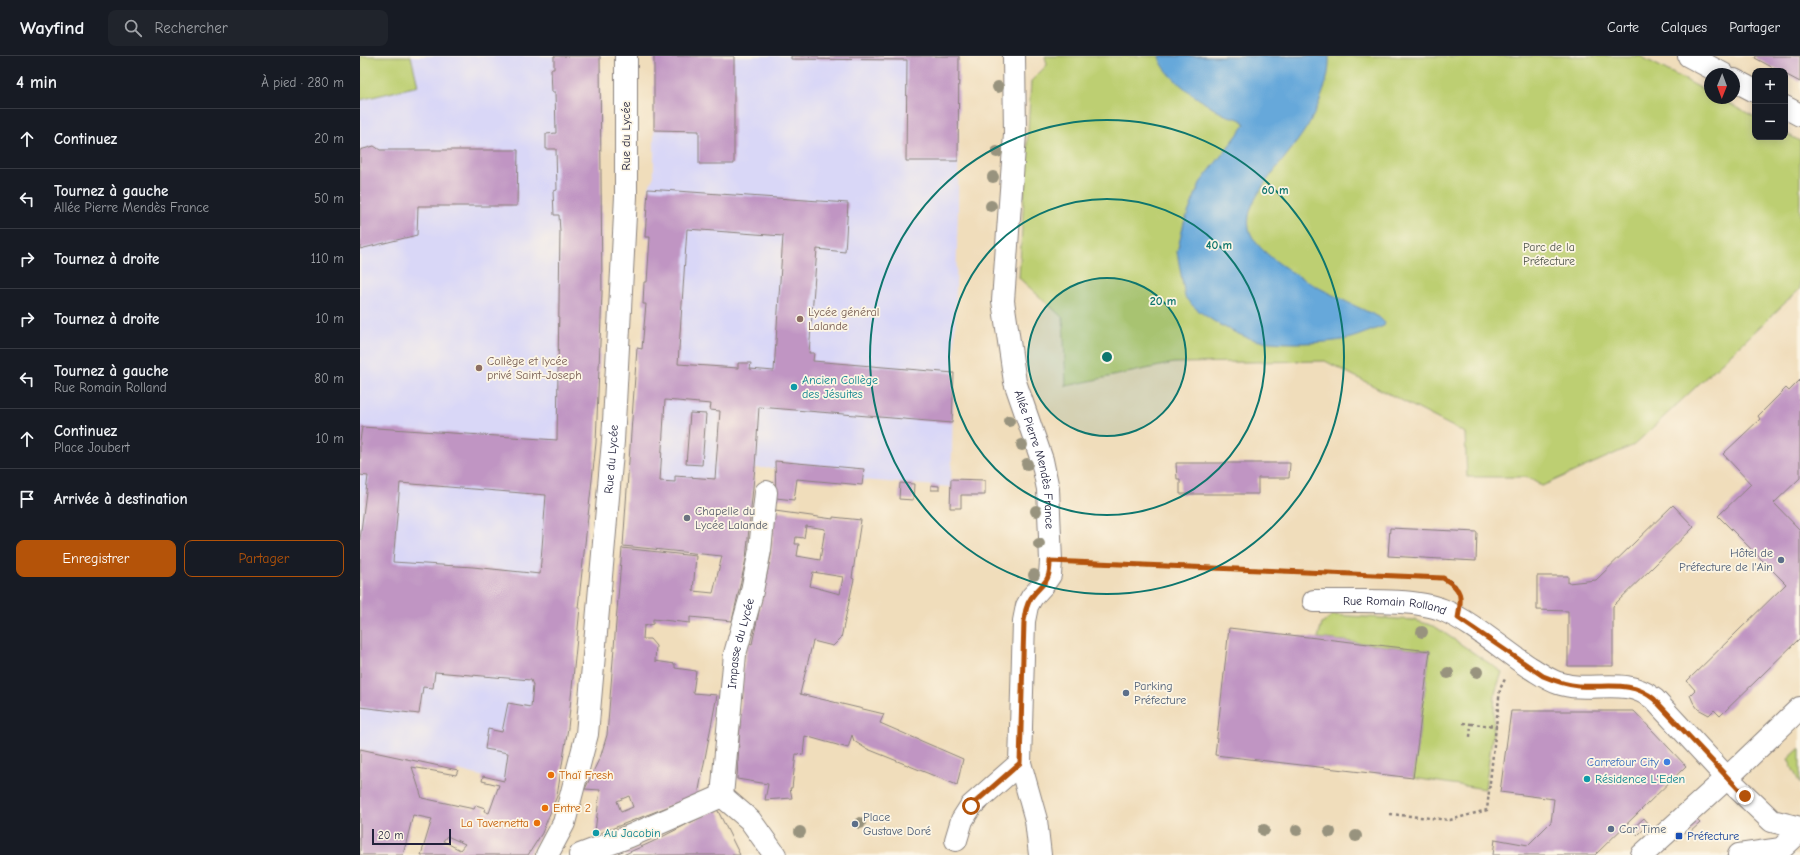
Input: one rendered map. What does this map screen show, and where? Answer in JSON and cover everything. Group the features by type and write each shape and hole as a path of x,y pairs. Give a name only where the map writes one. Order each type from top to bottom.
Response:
{"street":[{"name":"Rue du Lycée","path":"547,855 564,823 587,734 589,718 613,441 626,196 626,56"},
{"name":"Allée Pierre Mendès France","path":"1014,56 1015,134 1003,301 1015,382 1042,460 1048,489 1050,575 1032,597 1027,606 1024,621 1020,763 1036,820 1040,855"},
{"path":"1690,56 1713,68"},
{"path":"1740,83 1752,89"},
{"path":"1788,108 1800,114"},
{"name":"Impasse du Lycée","path":"722,796 735,654 751,596 760,550 766,492"},
{"name":"Rue Romain Rolland","path":"1314,602 1412,603 1430,606 1458,618 1543,676 1558,683 1578,686 1630,686 1643,690 1654,699 1727,778 1772,821 1800,829"},
{"path":"1643,855 1727,778 1800,708"},
{"path":"956,840 962,820 971,806 1020,763"},
{"path":"580,855 630,836 722,796 750,820 775,855"},
{"path":"1739,855 1781,848 1800,829"}],"path":[{"path":"1050,561 1357,574"},
{"path":"1412,577 1443,578 1456,585 1461,603 1458,618"},
{"path":"1390,814 1450,820 1487,810 1500,690 1513,656"},
{"path":"1463,723 1497,726"},
{"path":"1470,737 1471,724"}],"shaded area":[{"name":"Collège et lycée privé Saint-Joseph","path":"360,56 600,56 602,293 596,443 578,608 580,608 568,728 557,796 458,770 360,749"},
{"name":"Lycée général Lalande","path":"654,56 959,56 958,208 951,487 862,480 863,469 775,461 775,468 755,468 746,559 623,546 637,348 642,348 645,305 643,304 644,282 647,281 650,238 645,237 648,189 654,176"}],"green space":[{"path":"360,56 411,56 418,86 360,100"},
{"name":"Parc de la Préfecture","path":"1045,56 1640,56 1704,90 1704,104 1730,104 1752,115 1752,140 1788,140 1788,135 1800,141 1800,289 1634,445 1542,486 1527,477 1467,477 1465,433 1325,361 1174,363 1066,386 1063,318 1019,278 1031,81 1047,65"},
{"path":"1333,615 1414,620 1434,626 1502,672 1495,693 1493,732 1485,789 1413,778 1430,651 1318,638 1322,624"},
{"path":"1800,748 1800,784 1788,759"}],"water":[{"path":"1159,56 1329,56 1327,80 1314,114 1295,145 1258,194 1250,210 1248,222 1249,228 1255,241 1268,254 1285,267 1326,292 1379,317 1385,323 1384,326 1352,338 1338,341 1280,343 1260,341 1241,335 1208,318 1185,297 1177,252 1184,223 1200,183 1245,125 1242,120 1215,110 1176,81 1162,64"}],"building":[{"path":"554,56 600,56 602,293 596,443 578,608 580,608 568,728 557,796 542,833 528,855 421,855 432,819 413,815 403,855 360,855 360,749 458,770 456,775 412,767 422,798 474,809 476,805 485,808 484,811 489,813 499,785 482,781 483,776 504,781 508,753 485,749 488,729 502,732 508,703 531,707 533,685 531,680 435,672 433,688 423,687 419,714 360,707 360,539 368,476 360,475 360,441 362,427 557,440 560,232 559,215 554,215 553,191 557,190 556,149 546,149 546,134 556,133 555,92 552,92 551,69 554,69","holes":["400,483 546,495 540,574 473,567 393,562","447,836 465,844 460,850 443,841"]},
{"path":"654,56 734,56 734,164 699,164 699,131 654,130"},
{"path":"791,56 959,56 958,161 906,161 907,60 791,59"},
{"path":"1756,56 1800,56 1800,82 1788,76 1788,68 1773,68 1755,58"},
{"path":"374,146 380,150 518,150 517,206 418,206 417,235 360,249 360,150"},
{"name":"Ancien Collège des Jésuites","path":"648,189 848,203 845,252 817,249 809,353 814,353 813,361 954,373 952,423 759,407 746,559 732,621 690,617 690,623 653,619 653,624 644,626 643,639 650,639 656,646 655,661 675,664 675,668 696,671 693,693 717,695 698,795 598,834 595,832 600,790 585,789 601,755 607,735 622,548 696,556 693,591 713,593 722,556 623,546 637,348 642,349 646,304 643,304 644,282 647,282 650,237 645,237","holes":["687,229 783,236 774,371 750,369 751,363 738,363 738,368 678,364","665,400 711,404 710,410 720,411 715,479 675,476 675,482 660,481","629,796 633,807 621,812 617,801"]},
{"name":"Hôtel de Préfecture de l'Ain","path":"1800,380 1800,478 1774,503 1800,530 1800,638 1720,716 1714,710 1709,715 1698,709 1693,702 1690,695 1695,690 1687,681 1786,584 1718,516 1751,484 1723,454 1760,419 1758,416 1786,388 1789,391"},
{"path":"690,413 706,414 702,465 686,464"},
{"path":"775,461 864,469 862,485 797,479 794,500 776,498"},
{"path":"1176,463 1290,463 1289,478 1258,478 1258,494 1180,494 1180,479 1177,479"},
{"path":"951,479 985,480 985,495 961,495 961,508 950,508"},
{"path":"900,483 914,484 913,500 899,499"},
{"path":"931,485 939,486 939,490 931,490"},
{"path":"1673,505 1694,527 1613,606 1613,666 1568,666 1568,611 1537,610 1537,576 1568,576 1568,583 1596,580"},
{"path":"775,511 833,519 833,517 861,520 852,578 854,579 841,638 833,646 813,641 800,694 884,714 880,723 963,759 957,785 865,748 854,741 852,735 848,748 805,736 803,755 796,754 792,788 790,788 792,798 765,800 768,784 737,779 743,669 748,643 752,644 771,555","holes":["806,526 825,529 820,560 797,556 799,544 795,544 796,537 804,538","813,572 843,577 840,594 810,586"]},
{"path":"1390,528 1477,532 1476,561 1388,556"},
{"path":"1229,628 1430,651 1413,778 1215,755"},
{"name":"Résidence L'Eden","path":"1511,711 1634,711 1686,766 1595,855 1493,855 1495,839 1528,845 1551,822 1554,799 1500,792"},
{"path":"717,809 740,855 623,855 652,842"},
{"path":"1694,817 1700,823 1688,834 1682,829"},
{"path":"1644,818 1649,824 1638,835 1632,829"}],"place":[{"name":"Lycée général Lalande","path":"800,319"},
{"name":"Collège et lycée privé Saint-Joseph","path":"479,368"},
{"name":"Ancien Collège des Jésuites","path":"794,387"},
{"name":"Chapelle du Lycée Lalande","path":"687,518"},
{"name":"Hôtel de Préfecture de l'Ain","path":"1781,560"},
{"name":"Parking Préfecture","path":"1126,693"},
{"name":"Carrefour City","path":"1667,762"},
{"name":"Thaï Fresh","path":"551,775"},
{"name":"Résidence L'Eden","path":"1587,779"},
{"name":"Entre 2","path":"545,808"},
{"name":"La Tavernetta","path":"537,823"},
{"name":"Place Gustave Doré","path":"855,824"},
{"name":"Car Time","path":"1611,829"},
{"name":"Au Jacobin","path":"596,833"},
{"name":"Préfecture","path":"1679,836"}],"route":[{"path":"971,806 1020,763 1024,621 1027,606 1032,597 1050,575 1050,561 1443,578 1456,585 1460,594 1461,603 1458,618 1543,676 1558,683 1578,686 1630,686 1643,690 1654,699 1745,796"}]}
